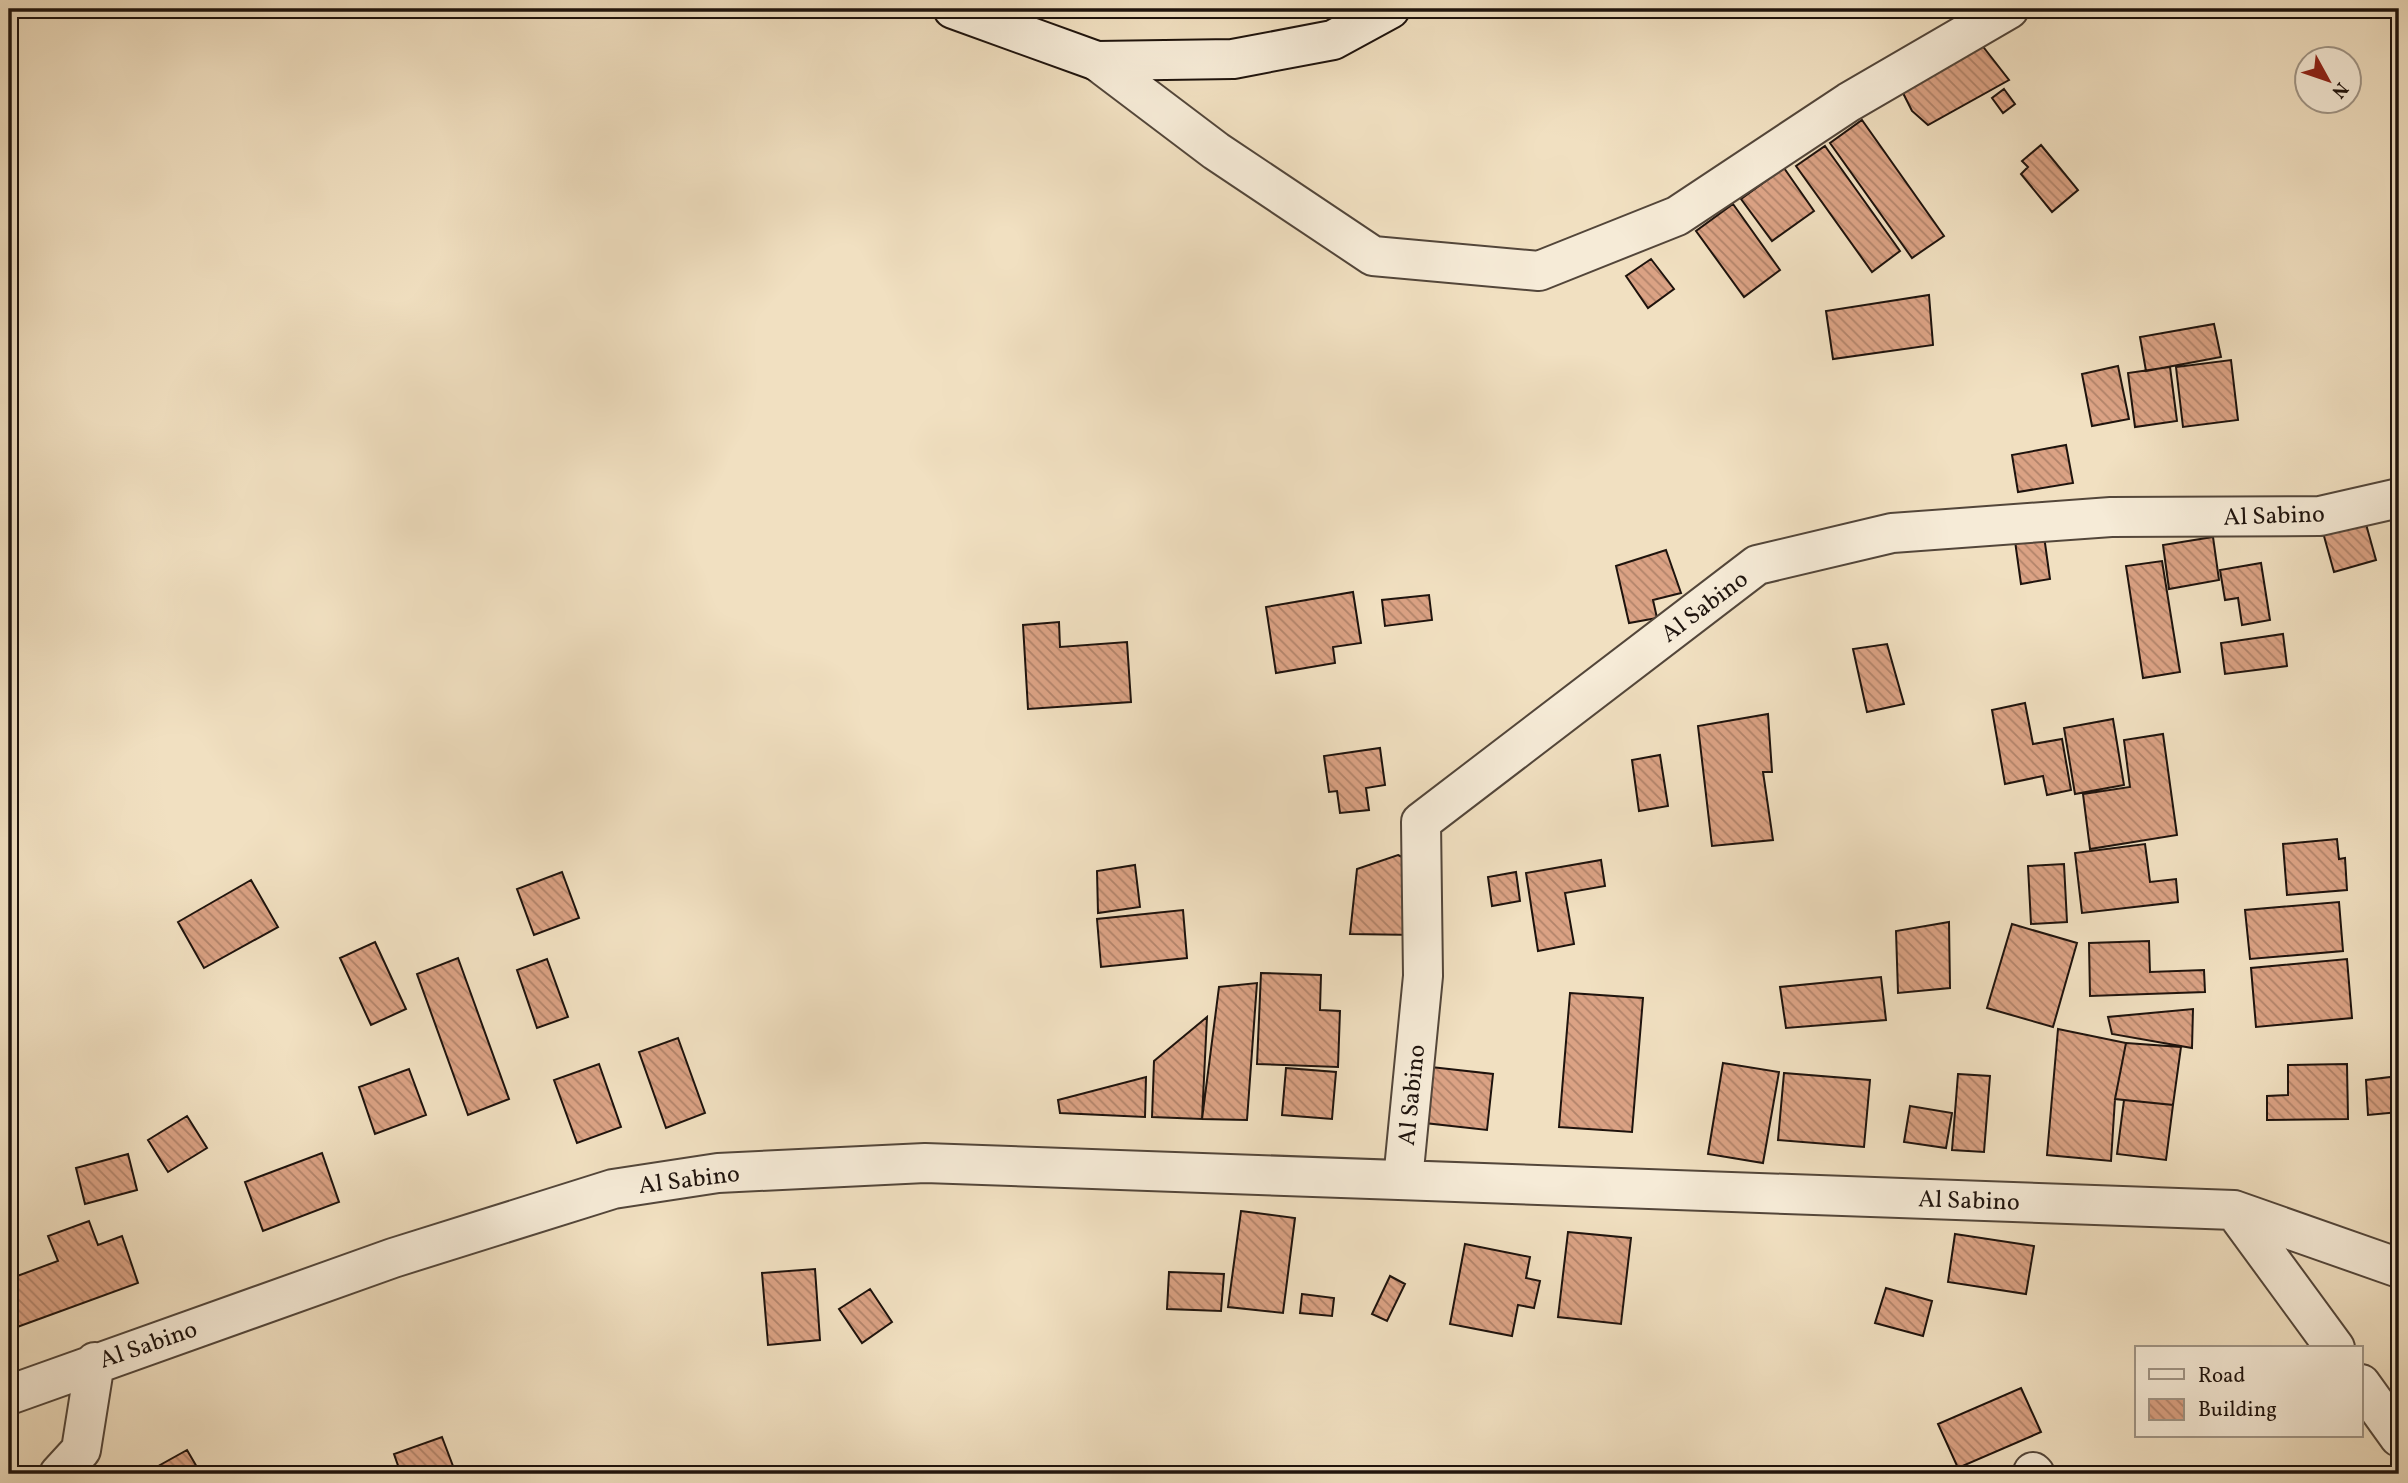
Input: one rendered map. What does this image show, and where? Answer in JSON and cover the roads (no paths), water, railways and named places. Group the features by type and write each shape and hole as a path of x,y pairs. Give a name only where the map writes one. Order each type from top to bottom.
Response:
{"street":[{"path":"953,9 1097,61 1216,151 1373,256 1538,271 1676,216 1849,102 2009,9"},
{"path":"1097,61 1233,60 1333,40 1390,9"},
{"name":"Al Sabino","path":"1403,1180 1423,976 1421,822 1758,565 1892,533 2112,517 2320,516 2399,498"},
{"name":"Al Sabino","path":"9,1395 95,1362 393,1258 613,1189 718,1173 925,1163 2234,1210 2399,1268"},
{"path":"2234,1210 2333,1346"},
{"path":"59,1474 82,1450 95,1362"},
{"path":"2362,1385 2399,1437"}]}
